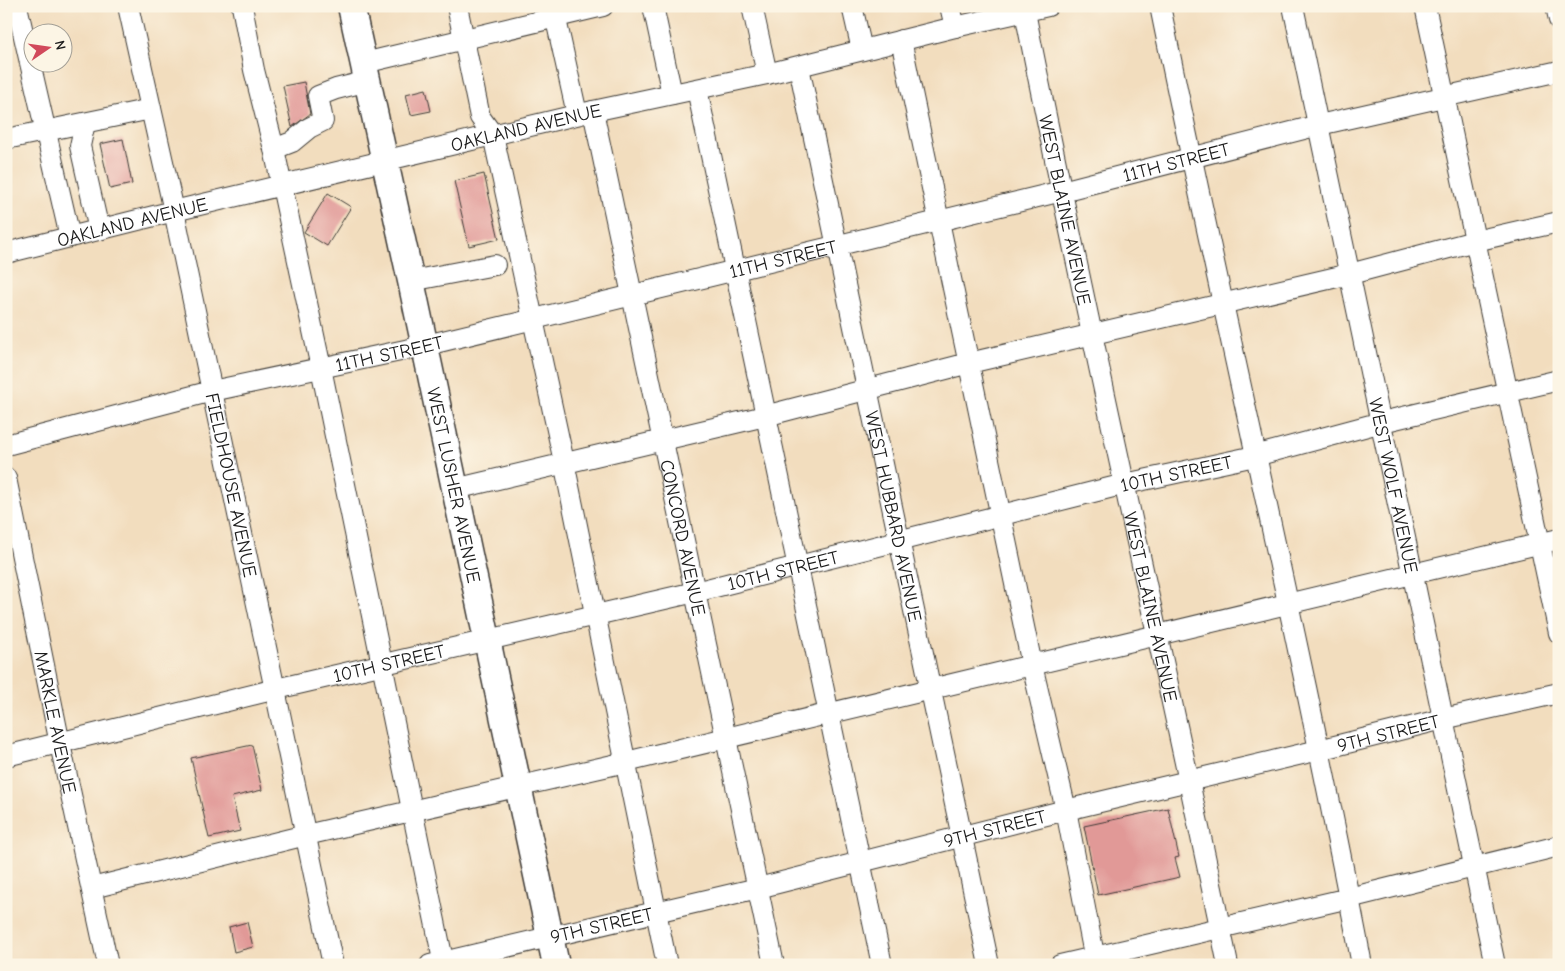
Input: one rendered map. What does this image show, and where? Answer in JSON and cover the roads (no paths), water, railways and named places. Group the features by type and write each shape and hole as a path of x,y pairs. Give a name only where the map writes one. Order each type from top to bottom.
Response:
{"main road":[{"name":"WEST LUSHER AVENUE","path":"351,6 556,965"}],"street":[{"path":"17,6 70,237"},
{"name":"FIELDHOUSE AVENUE","path":"128,6 174,211 333,965"},
{"path":"242,6 254,70 274,149 383,664 413,812 439,964"},
{"path":"457,6 480,117 493,135 564,462 668,965"},
{"path":"274,149 292,142 309,128 323,121 318,96 336,89 366,72 464,39 554,12 603,6"},
{"path":"653,6 672,94"},
{"path":"752,6 767,74"},
{"path":"852,6 862,50"},
{"path":"950,6 955,27"},
{"name":"OAKLAND AVENUE","path":"6,253 585,112 767,74 901,40 1048,6"},
{"path":"1160,6 1319,750 1362,965"},
{"name":"WEST WOLF AVENUE","path":"1293,6 1495,965"},
{"path":"1426,6 1474,241 1508,392 1549,542 1559,633"},
{"path":"1556,6 1559,20"},
{"name":"CONCORD AVENUE","path":"554,12 585,112 632,295 774,965"},
{"name":"WEST BLAINE AVENUE","path":"1025,12 1092,336 1228,965"},
{"path":"901,40 1032,665 1066,810 1096,960"},
{"name":"WEST HUBBARD AVENUE","path":"799,66 989,965"},
{"name":"11TH STREET","path":"6,445 212,391 425,346 1062,191 1319,125 1559,71"},
{"path":"698,89 765,416 799,566 882,965"},
{"path":"6,139 151,109"},
{"path":"85,123 80,146 99,230"},
{"path":"455,489 765,416 969,364 1350,274 1474,241 1559,222"},
{"path":"411,281 495,265"},
{"name":"10TH STREET","path":"6,756 276,689 695,592 1125,484 1255,456 1382,422 1559,380"},
{"name":"MARKLE AVENUE","path":"6,478 60,744 108,965"},
{"path":"92,888 306,835 413,812 830,714 1549,542"},
{"name":"9TH STREET","path":"439,964 758,888 962,835 1189,780 1559,693"},
{"path":"1060,965 1096,960 1220,927 1349,898 1559,846"}]}
